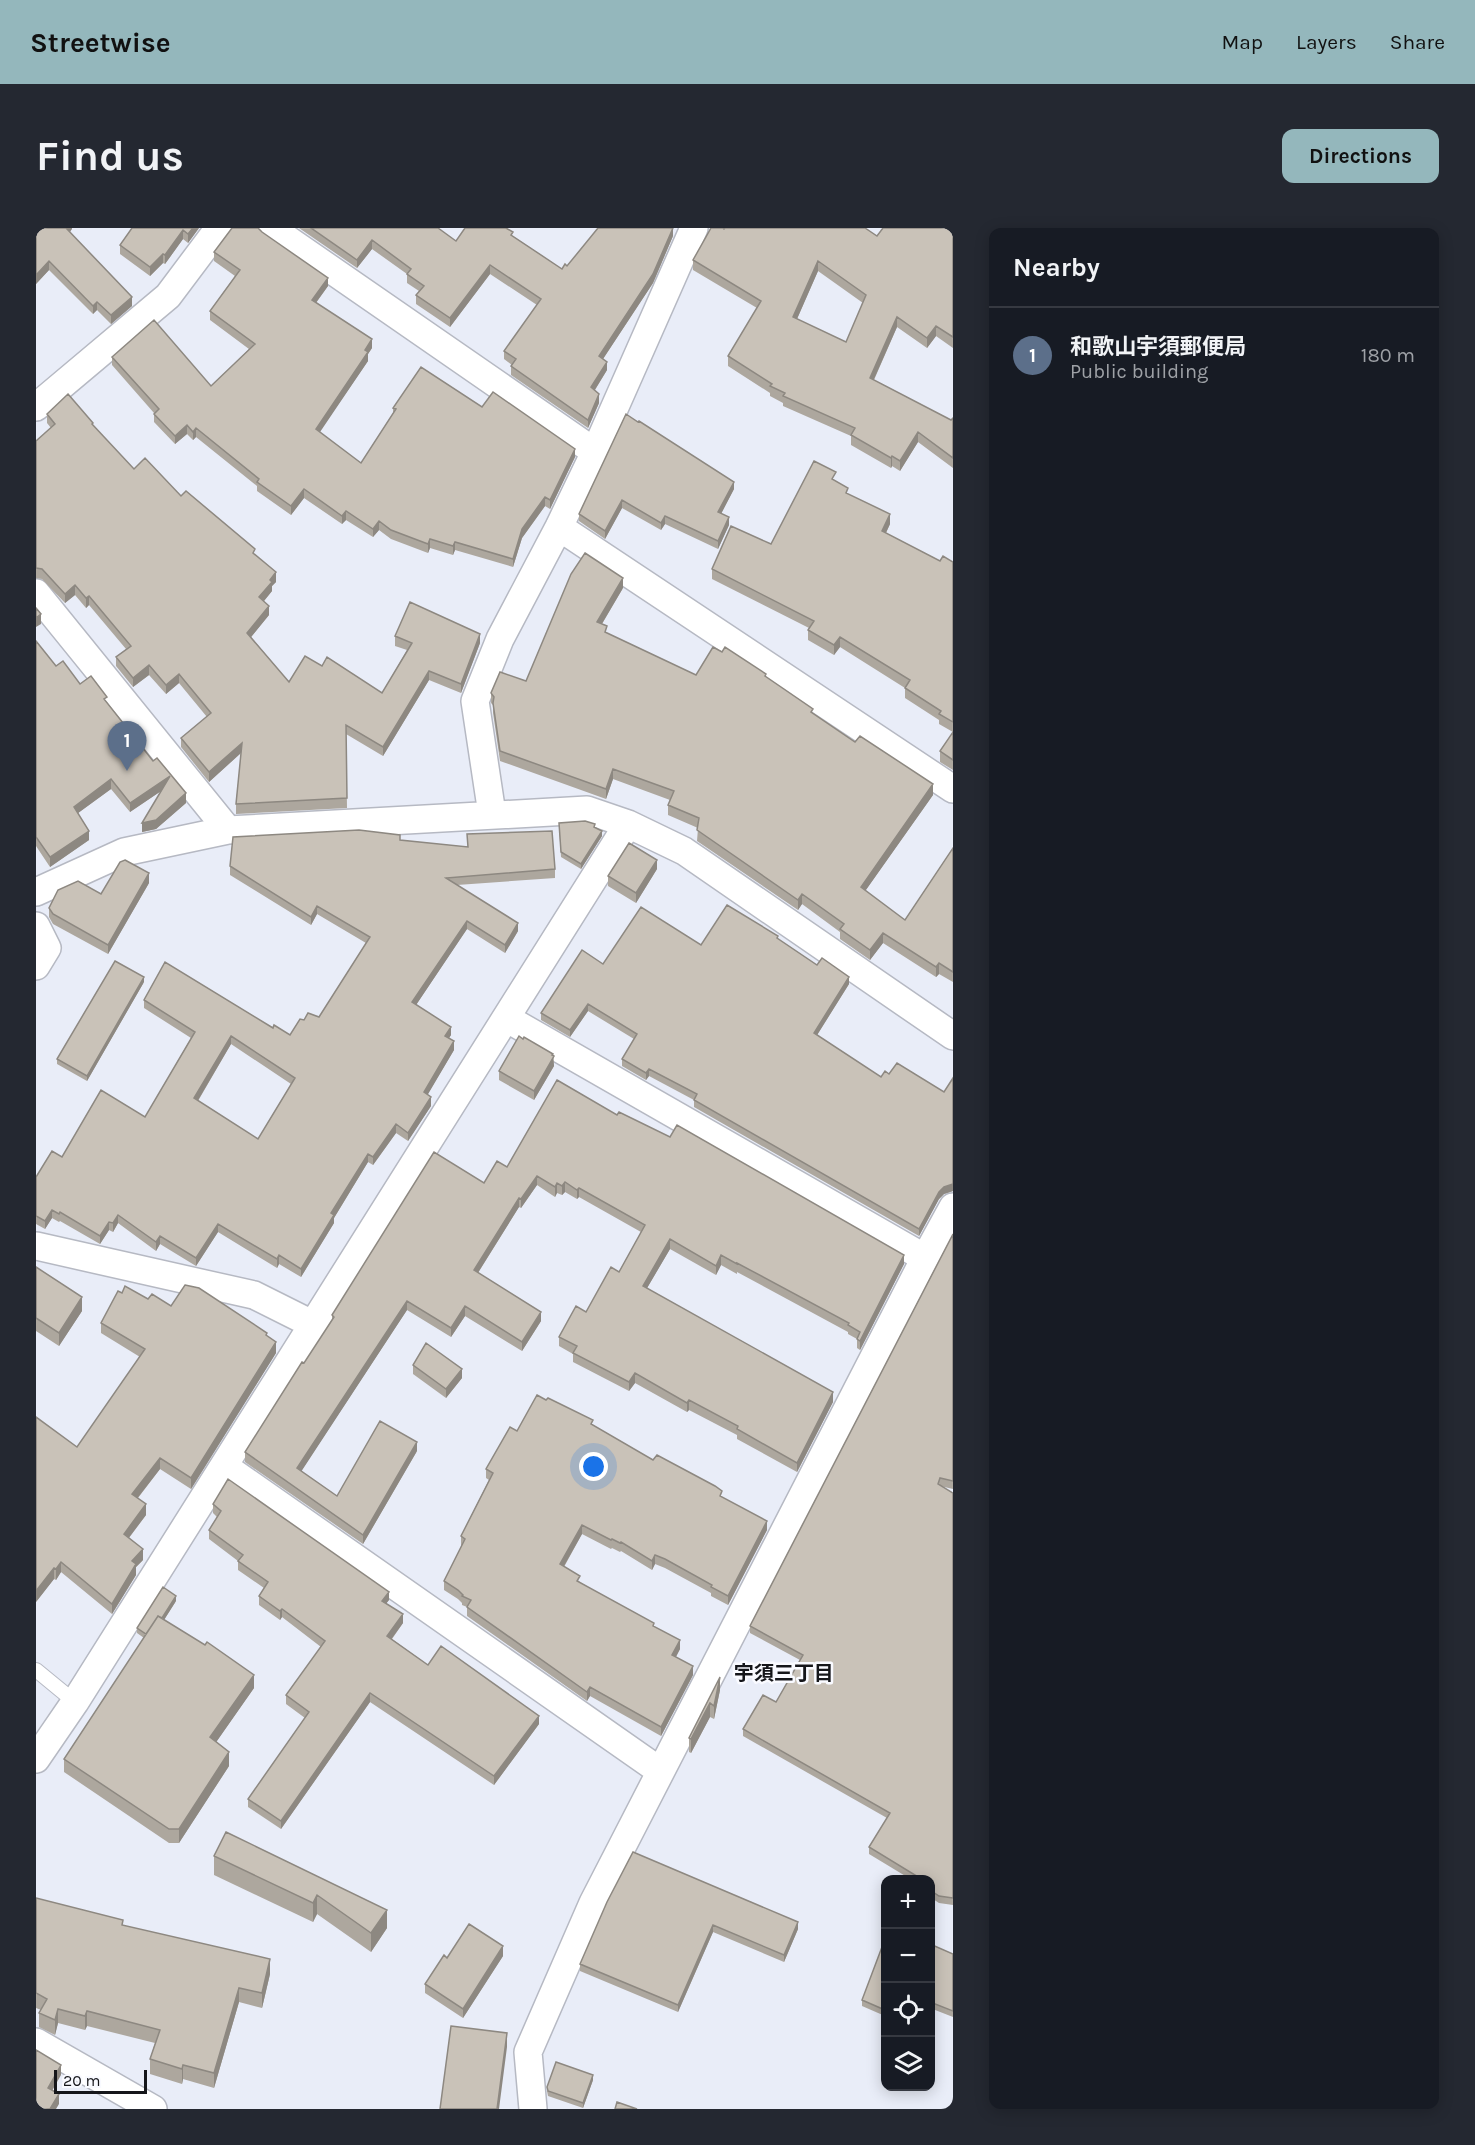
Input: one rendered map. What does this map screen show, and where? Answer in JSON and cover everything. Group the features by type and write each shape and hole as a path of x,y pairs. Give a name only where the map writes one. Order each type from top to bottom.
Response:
{"street":[{"path":"41,393 168,296 219,228"},
{"path":"271,228 595,452"},
{"path":"492,814 475,701 500,639 559,527 595,452 694,228"},
{"path":"559,527 953,789"},
{"path":"36,593 228,830"},
{"path":"36,892 124,852 228,830 587,810 628,824 684,851 953,1036"},
{"path":"36,1759 75,1702 628,824"},
{"path":"36,926 46,948 36,966"},
{"path":"506,1018 925,1258"},
{"path":"533,2109 528,2052 593,1903 953,1207"},
{"path":"36,1246 254,1295 312,1324"},
{"path":"224,1466 660,1771"},
{"path":"36,2042 153,2109"}],"lane":[{"path":"36,1670 75,1702"}],"building":[{"path":"36,228 66,228 132,297 111,315 97,302 93,306 49,261 36,275"},
{"path":"132,228 193,228 188,234 183,230 165,255 163,254 150,267 120,245"},
{"path":"232,228 258,228 328,278 312,300 372,339 365,350 368,352 316,429 361,463 396,409 393,408 421,367 482,407 493,392 575,449 550,500 545,497 522,529 513,559 455,542 453,546 430,539 428,544 391,530 379,521 373,529 346,511 342,516 304,489 291,506 257,482 259,479 196,428 193,432 187,425 175,436 154,414 159,409 112,357 154,320 211,386 255,344 210,311 240,270 214,252"},
{"path":"311,228 438,228 456,241 465,228 506,228 513,232 511,235 562,269 598,228 673,228 653,274 599,356 607,362 591,387 599,394 588,420 511,366 516,359 504,351 541,299 490,265 450,318 416,295 424,286 407,274 411,269 372,240 357,260"},
{"path":"711,228 865,228 877,236 883,228 953,228 953,337 936,326 927,338 897,317 870,378 951,420 953,418 953,458 918,432 900,461 892,456 891,458 851,435 855,428 783,396 785,393 770,386 772,384 728,356 761,301 693,260","holes":["818,261 866,295 846,342 793,317"]},
{"path":"68,394 92,424 134,469 145,458 181,496 186,491 255,549 253,553 276,572 270,580 272,582 259,597 269,606 247,633 289,682 305,656 322,666 327,657 382,693 412,643 395,636 410,602 480,634 461,684 429,671 383,747 346,725 347,798 236,804 242,743 209,772 181,738 211,713 179,674 166,685 149,665 133,678 116,657 131,646 89,596 86,598 75,585 65,594 42,569 36,568 36,441 55,424 47,414"},
{"path":"626,414 734,482 718,512 729,517 718,541 665,516 661,523 622,500 605,531 579,514"},
{"path":"814,461 836,472 832,479 848,488 846,493 890,514 882,531 940,561 943,556 953,562 953,722 939,714 941,711 905,688 910,680 840,637 834,645 808,630 814,621 712,569 731,526 771,544"},
{"path":"585,553 623,578 597,622 607,626 605,632 696,675 713,647 722,652 725,647 766,674 765,676 813,709 811,712 855,742 860,736 933,784 861,887 905,920 953,848 953,972 939,963 936,967 883,933 870,950 840,929 844,924 802,894 798,900 697,830 699,818 668,805 674,791 613,769 606,789 500,751 494,697 491,693 500,672 526,681 571,574"},
{"path":"36,608 41,614 36,618"},
{"path":"36,641 56,666 63,661 80,684 91,676 107,697 104,699 153,761 157,758 186,793 156,820 142,823 170,776 130,803 111,779 74,807 89,831 50,857 36,837"},
{"path":"953,732 953,760 940,751"},
{"path":"585,821 595,824 594,827 602,831 581,864 561,852 559,823"},
{"path":"359,830 400,835 400,840 468,847 467,834 552,831 555,869 446,878 518,923 505,945 467,921 412,1002 451,1027 445,1036 454,1041 424,1092 431,1097 408,1133 396,1124 373,1157 368,1154 331,1213 334,1215 301,1269 279,1255 277,1259 218,1224 196,1258 160,1236 156,1242 118,1215 113,1223 109,1222 100,1236 60,1212 59,1214 52,1210 45,1221 36,1216 36,1177 52,1151 62,1157 101,1090 145,1117 195,1032 144,1000 165,962 273,1028 274,1025 290,1035 300,1019 304,1020 308,1013 319,1017 370,937 317,906 311,917 230,866 233,837","holes":["231,1036 295,1078 258,1139 194,1098"]},
{"path":"629,843 657,860 636,893 608,876"},
{"path":"125,860 149,873 108,945 53,914 49,908 58,890 78,881 101,894 120,862"},
{"path":"727,905 778,936 777,938 817,965 822,958 849,977 814,1033 881,1077 885,1071 889,1074 897,1063 944,1092 953,1078 953,1184 944,1187 939,1192 919,1229 694,1100 697,1094 649,1069 646,1073 622,1059 637,1034 588,1004 570,1030 541,1013 582,950 603,964 641,907 701,945"},
{"path":"115,961 144,977 87,1076 57,1059"},
{"path":"519,1036 554,1056 534,1091 499,1071"},
{"path":"557,1080 617,1115 619,1112 670,1137 677,1125 904,1255 860,1341 857,1339 860,1332 848,1325 849,1323 721,1255 716,1266 670,1239 643,1286 833,1392 797,1463 737,1429 738,1426 689,1400 687,1403 635,1373 629,1382 573,1353 577,1346 559,1337 576,1306 586,1312 611,1267 619,1272 645,1225 579,1188 577,1190 565,1182 562,1186 557,1183 555,1187 537,1176 521,1199 519,1198 474,1270 541,1312 522,1342 465,1306 451,1328 407,1301 297,1468 337,1496 380,1421 417,1442 363,1535 245,1452 302,1362 304,1363 334,1317 332,1315 434,1152 484,1183 497,1161 507,1167"},
{"path":"953,1234 953,1481 940,1478 938,1484 953,1493 953,1898 935,1893 935,1875 915,1875 869,1847 890,1813 743,1729 763,1695 776,1702 803,1655 750,1626"},
{"path":"36,1267 82,1297 59,1333 36,1318"},
{"path":"185,1285 199,1288 267,1333 266,1335 276,1342 191,1478 160,1458 132,1494 146,1504 124,1534 143,1549 132,1561 136,1564 112,1604 61,1562 36,1591 36,1417 77,1447 145,1349 101,1323 118,1291 122,1293 125,1286 148,1299 152,1294 171,1306"},
{"path":"426,1343 462,1369 446,1389 413,1365"},
{"path":"537,1395 593,1420 591,1424 653,1460 657,1455 715,1486 722,1491 720,1496 767,1521 728,1596 665,1559 655,1555 652,1561 621,1542 611,1540 582,1525 560,1564 580,1576 577,1581 654,1623 653,1626 680,1640 672,1655 693,1666 661,1727 590,1687 587,1692 467,1607 471,1600 462,1596 458,1590 444,1581 465,1539 461,1536 493,1473 486,1469 510,1427 517,1431"},
{"path":"228,1479 389,1592 382,1601 403,1614 387,1636 428,1665 441,1646 539,1716 494,1776 370,1693 281,1821 248,1799 309,1712 286,1695 325,1641 282,1609 280,1611 259,1596 268,1582 238,1561 243,1555 209,1530 221,1511 213,1504"},
{"path":"163,1587 176,1596 162,1618 158,1616 146,1634 137,1628"},
{"path":"158,1616 205,1645 207,1642 254,1675 210,1737 229,1752 179,1829 169,1829 64,1759"},
{"path":"720,1677 714,1706 710,1703 691,1739 689,1738"},
{"path":"226,1832 387,1910 371,1933 317,1895 313,1903 214,1856"},
{"path":"633,1852 798,1922 784,1955 713,1925 678,2005 580,1964 607,1902"},
{"path":"36,1898 123,1920 122,1925 270,1959 262,1993 239,1988 214,2073 183,2065 182,2069 150,2059 160,2030 87,2011 85,2016 58,2009 55,2020 39,2013 47,1999 36,1993"},
{"path":"469,1924 503,1946 463,2009 425,1984 444,1955 447,1958"},
{"path":"935,1946 953,1954 953,2011 935,2004"},
{"path":"881,1950 881,2008 862,2000"},
{"path":"451,2026 507,2033 497,2109 440,2109"},
{"path":"36,2050 61,2065 48,2088 59,2094 50,2109 36,2109"},
{"path":"556,2062 593,2075 583,2103 548,2091 547,2087"},
{"path":"617,2102 637,2109 615,2109"}],"place":[{"name":"和歌山宇須郵便局","path":"127,771"}],"district":[{"name":"宇須三丁目","path":"784,1673"}]}
